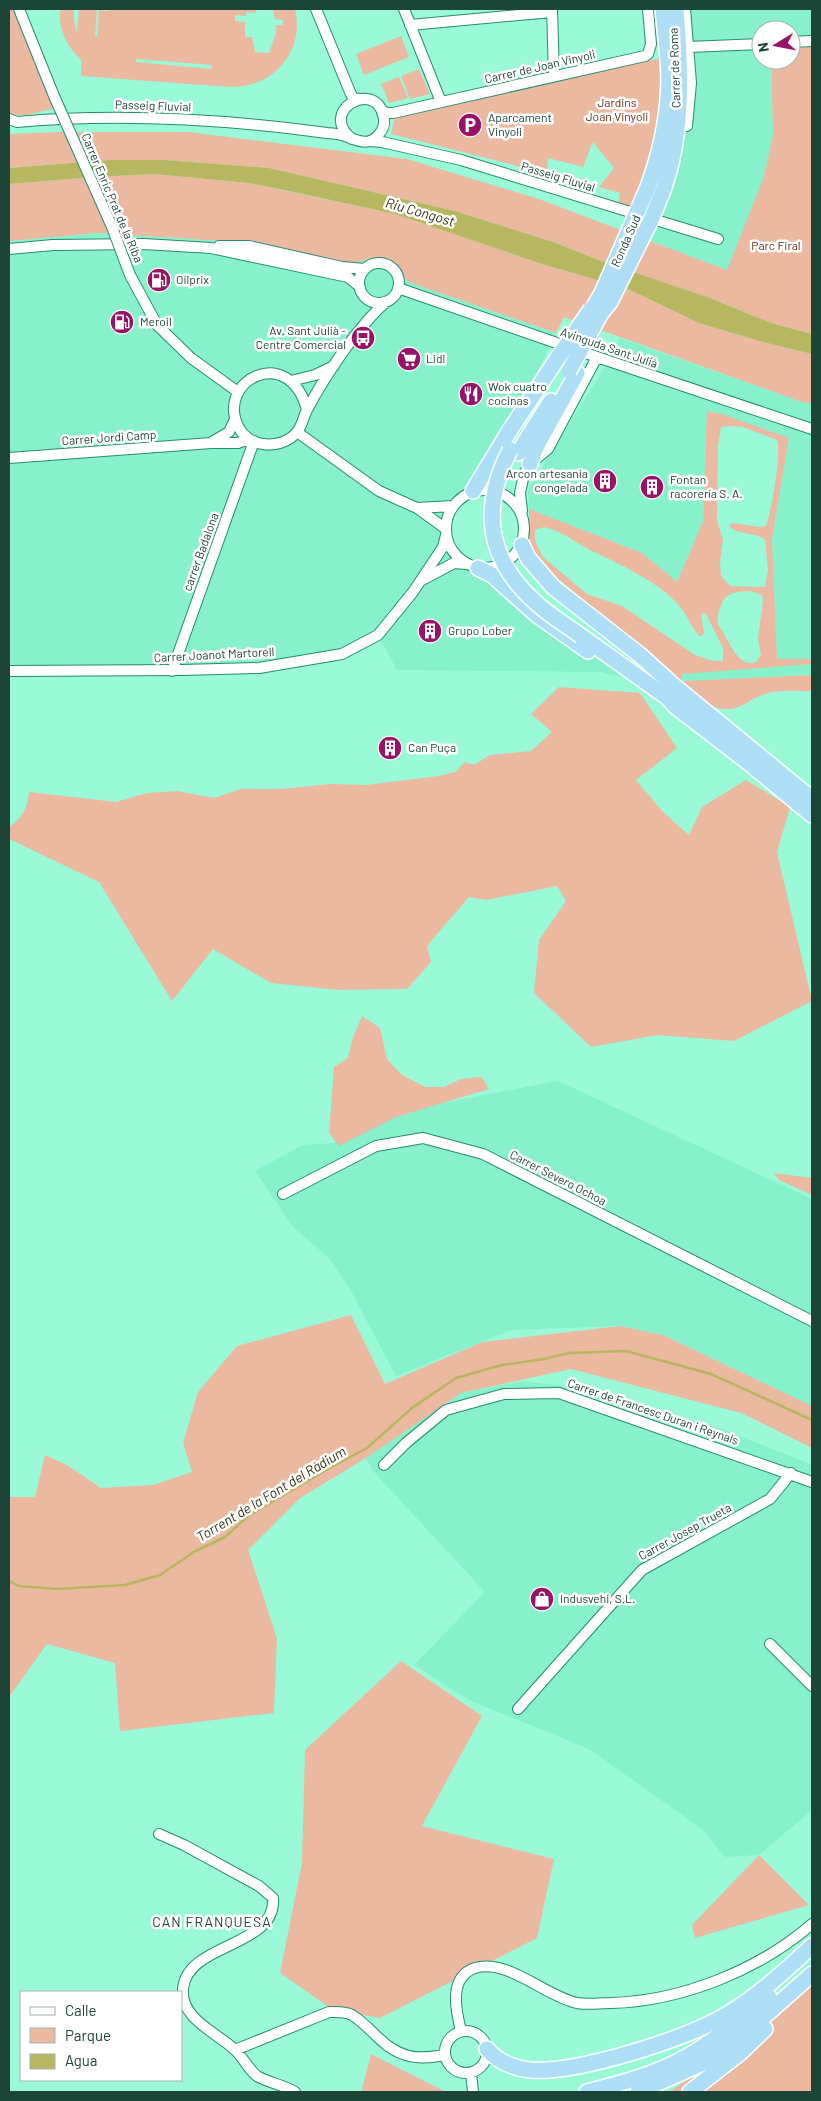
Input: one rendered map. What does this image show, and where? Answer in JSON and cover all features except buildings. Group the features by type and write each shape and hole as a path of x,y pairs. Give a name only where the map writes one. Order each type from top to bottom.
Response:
{"highway":[{"name":"Ronda Sud","path":"606,298 652,218 668,90 663,9"},
{"name":"Ronda Sud","path":"655,190 668,177 678,130 680,70 676,9"},
{"path":"668,177 679,158 687,126"},
{"path":"473,491 510,430 565,369 606,315 606,298"},
{"path":"606,298 565,369 514,451 501,468 493,496 491,514 493,532 499,553 508,572 536,603 586,633 743,743"},
{"path":"530,464 565,369"},
{"path":"522,544 528,558 553,588 640,655 812,799"},
{"path":"473,566 492,575 537,615 624,677 665,702 676,706"},
{"path":"586,633 812,814"},
{"path":"487,2049 493,2057 503,2063 517,2068 532,2070 570,2066 639,2050 726,2016 775,1981 812,1946"},
{"path":"587,2092 628,2081 688,2056 729,2029 769,1996 812,1956"},
{"path":"638,2092 703,2063 740,2038 812,1974"},
{"path":"690,2092 740,2053 768,2026 783,2011 790,1994"}],"street":[{"name":"Carrer Enric Prat de la Riba","path":"19,9 54,96 112,227 130,275 157,325 191,358 238,392"},
{"path":"316,9 353,98 372,101 386,113 393,114"},
{"path":"404,9 441,102"},
{"name":"Carrer de Joan Vinyoli","path":"393,114 648,54 651,44 648,9"},
{"name":"Carrer de Roma","path":"685,9 691,83 687,126"},
{"path":"410,25 552,10 554,76"},
{"path":"688,47 751,44"},
{"path":"327,133 337,127 351,98 350,92"},
{"path":"348,105 359,99"},
{"path":"382,110 384,140 389,143"},
{"path":"341,116 342,129 358,142 369,141 378,136 386,118 393,114"},
{"name":"Passeig Fluvial","path":"9,119 16,122 97,117 205,120 327,133 342,135 352,139"},
{"name":"Passeig Fluvial","path":"369,141 389,143 461,160 718,239"},
{"path":"9,250 53,245 136,244 211,248 348,277 373,302 386,302"},
{"path":"211,248 223,245 249,246 342,267 365,269 377,263 389,266 398,275 396,294 368,318 307,410 297,432 288,440 273,445 261,444 251,440 240,430 234,419 233,409 235,397 251,378 268,373 280,375 291,381 300,390 307,410"},
{"path":"360,287 360,280 365,269"},
{"name":"Avinguda Sant Julià","path":"398,288 597,358 812,430"},
{"path":"367,298 368,318"},
{"path":"419,581 454,563 473,566 498,566 507,562 518,552 525,529 520,493 524,474 530,464 548,448 597,358"},
{"path":"291,381 314,375 335,366"},
{"path":"211,443 228,432 234,419"},
{"path":"297,432 379,491 417,508 446,532"},
{"name":"Carrer Jordi Camp","path":"9,458 211,443 238,444 251,440"},
{"name":"carrer Badalona","path":"172,670 251,440"},
{"path":"473,566 457,556 451,548 446,532 449,513 453,506 461,498 473,491 485,489 497,491 507,496 516,504 522,515"},
{"path":"417,508 453,506"},
{"name":"Carrer Joanot Martorell","path":"9,671 260,668 342,654 378,635 413,592 443,547 446,532"},
{"name":"Carrer Severo Ochoa","path":"283,1194 376,1146 422,1138 483,1154 812,1321"},
{"name":"Carrer de Francesc Duran i Reynals","path":"384,1465 406,1443 446,1410 504,1394 559,1393 791,1473 812,1482"},
{"name":"Carrer Josep Trueta","path":"518,1709 642,1570 770,1499 791,1473"},
{"path":"770,1644 812,1686"},
{"path":"159,1834 184,1845 251,1882 267,1891 273,1898 274,1908 269,1918 244,1938 205,1958 187,1975 182,1988 184,2002 198,2022 235,2050 254,2074 268,2082 295,2092"},
{"path":"461,2031 455,2001 457,1990 468,1971 476,1968 495,1967 507,1970 558,1997 578,2003 626,2003 670,1996 724,1978 772,1953 812,1924"},
{"path":"235,2050 329,2012 342,2012 351,2015 386,2046 398,2052 422,2058 444,2055"},
{"path":"461,2031 470,2031 478,2034 484,2041 487,2049 487,2057 484,2064 471,2073 464,2074 451,2068 444,2055 446,2043 455,2033 461,2031"},
{"path":"471,2073 473,2092"}],"shaded area":[{"path":"670,9 812,9 812,39 801,39 801,20 751,20 751,70 771,70 773,136 763,179 727,270 635,235 657,185 670,138"},
{"path":"97,233 222,241 347,265 372,258 382,258 395,263 408,282 556,333 510,430 473,491 461,498 449,513 446,535 451,548 467,564 478,568 537,615 624,677 600,672 397,670 378,635 342,654 260,668 9,671 9,241"},
{"path":"620,338 812,404 812,659 777,660 772,539 789,438 707,411 703,521 677,582 642,553 529,509 528,489 600,375"},
{"path":"812,664 812,675 682,681 682,673"},
{"path":"558,1081 812,1199 812,1406 663,1335 620,1326 511,1330 396,1376 350,1289 328,1257 294,1228 255,1171 303,1145 333,1143 394,1112"},
{"path":"523,1381 580,1388 719,1428 812,1465 812,1810 759,1855 725,1857 702,1829 589,1749 471,1701 414,1665 485,1592 373,1471 366,1458 418,1415 461,1393"}],"green space":[{"path":"9,9 14,9 56,108 26,115 9,115"},
{"path":"60,9 74,9 77,32 79,9 97,10 95,37 97,37 99,10 257,9 255,13 246,12 246,16 235,15 235,21 245,22 245,37 252,37 255,52 269,53 276,33 276,25 283,25 283,20 275,19 273,9 295,9 297,25 290,53 282,65 260,81 246,86 230,87 81,76 81,60 64,37","holes":["136,59 212,65 212,69 136,62"]},
{"path":"401,36 409,57 364,75 356,54"},
{"name":"Parc Firal","path":"801,39 812,39 812,334 771,323 710,298 601,261 553,242 455,211 269,168 165,160 111,160 9,168 9,134 59,132 188,132 407,159 536,198 727,270 763,179 773,136 771,70 801,70"},
{"name":"Jardins Joan Vinyoli","path":"660,58 659,109 652,153 633,209 618,204 620,193 599,187 614,168 593,142 583,167 548,158 547,179 514,165 391,134 394,120 399,117"},
{"path":"419,69 430,94 410,99 401,76"},
{"path":"399,77 408,98 389,103 381,84"},
{"path":"154,174 249,183 395,214 542,264 628,289 699,323 812,354 812,404 564,317 556,333 408,282 395,263 382,258 372,258 347,265 222,241 97,233 9,241 9,184"},
{"path":"707,411 722,414 789,438 772,539 777,659 812,659 812,664 682,674 682,681 812,675 812,691 773,692 755,698 742,706 727,709 706,704 544,567 532,555 529,534 529,509 642,553 677,582 703,521","holes":["721,427 743,427 777,440 777,469 766,526 760,527 732,523 729,525 736,531 756,535 765,540 768,570 765,587 730,586 721,576 720,562 723,540 717,520 718,446","544,527 557,532 626,567 659,587 677,603 699,636 702,636 704,633 701,615 703,613 706,614 723,648 723,661 713,661 695,655 622,606 587,594 543,557 535,541 535,530","750,591 762,595 758,639 761,655 756,662 749,663 738,657 718,625 719,610 722,603 728,596"]},
{"path":"559,687 640,693 677,748 636,780 663,812 689,835 702,807 746,780 790,807 777,852 812,1001 734,1041 658,1035 591,1047 534,993 539,940 566,901 557,886 486,900 469,897 427,946 431,962 407,989 339,990 271,983 213,949 172,1001 99,882 9,839 9,827 24,812 29,792 116,802 147,793 177,791 214,798 241,789 281,789 330,784 366,785 439,776 455,772 465,762 474,765 490,755 531,751 552,732 531,714"},
{"path":"362,1016 380,1028 387,1059 402,1075 425,1087 444,1087 461,1079 482,1077 489,1089 396,1117 339,1146 329,1133 334,1067 348,1058 352,1040"},
{"path":"774,1173 812,1178 812,1195 779,1180"},
{"path":"351,1315 385,1384 482,1342 620,1326 663,1335 812,1406 812,1448 741,1413 571,1369 461,1393 366,1458 300,1498 248,1550 277,1638 274,1713 120,1731 115,1663 47,1644 9,1697 9,1497 35,1497 45,1455 67,1465 101,1488 153,1485 192,1472 183,1443 198,1392 237,1346"},
{"path":"401,1661 482,1716 422,1826 554,1859 537,1938 380,2018 333,2010 280,1973 302,1863 305,1750"},
{"path":"759,1855 809,1905 695,1938 692,1925"},
{"path":"812,1984 812,2092 669,2092 765,2026"},
{"path":"371,2054 446,2092 361,2092"}],"water":[{"name":"Riu Congost","path":"111,160 165,160 269,168 455,211 553,242 601,261 710,298 771,323 812,334 812,354 699,323 628,289 542,264 395,214 289,191 249,183 154,174 9,184 9,168"}],"waterway":[{"name":"Torrent de la Font del Ràdium","path":"9,1581 19,1586 57,1589 125,1585 160,1575 194,1552 225,1537 248,1516 367,1448 412,1408 456,1378 502,1365 569,1353 626,1351 711,1374 812,1420"}],"place":[{"name":"Aparcament Vinyoli","path":"470,125"},
{"name":"Oilprix","path":"159,280"},
{"name":"Meroil","path":"122,322"},
{"name":"Av. Sant Julià - Centre Comercial","path":"363,338"},
{"name":"Lidl","path":"409,359"},
{"name":"Wok cuatro cocinas","path":"471,394"},
{"name":"Arcon artesania congelada","path":"605,481"},
{"name":"Fontan racorería S. A.","path":"652,487"},
{"name":"Grupo Lober","path":"430,631"},
{"name":"Can Puça","path":"390,748"},
{"name":"Indusvehi, S.L.","path":"542,1599"}],"district":[{"name":"CAN FRANQUESA","path":"212,1922"}]}
